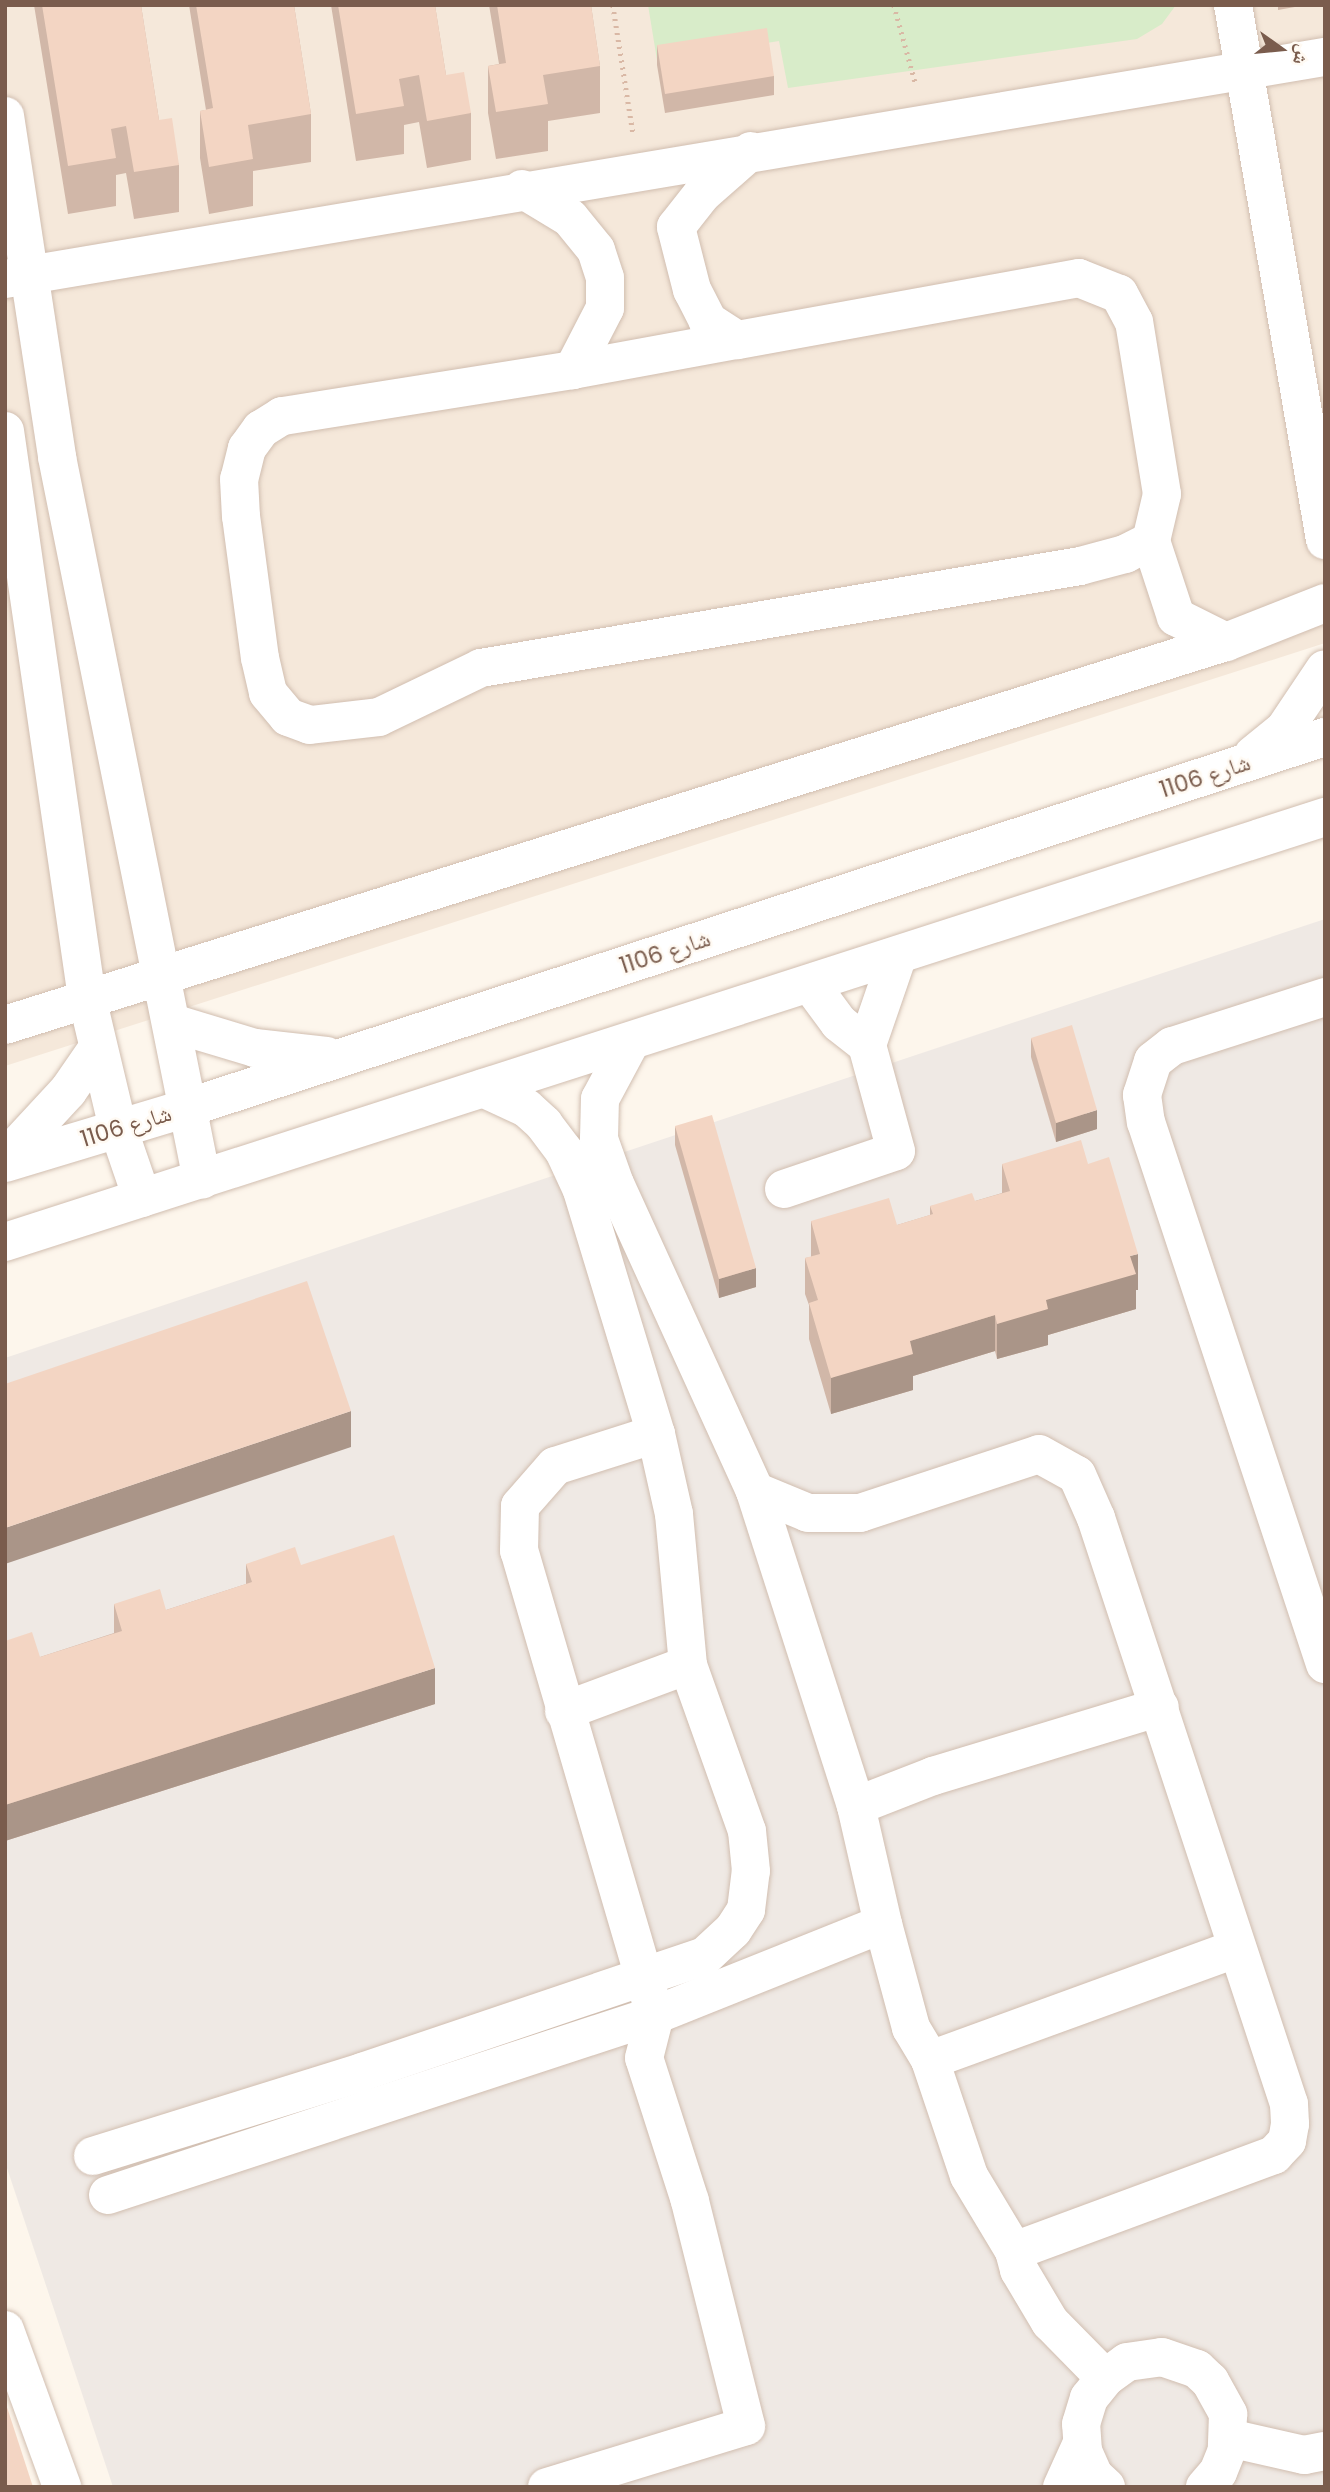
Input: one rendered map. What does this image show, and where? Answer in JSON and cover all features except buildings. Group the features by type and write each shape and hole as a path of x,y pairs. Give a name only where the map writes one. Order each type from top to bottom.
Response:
{"street":[{"path":"1233,5 1325,540"},
{"path":"18,277 751,151 1325,57"},
{"path":"5,116 18,277 163,976 202,1180"},
{"path":"737,340 708,321 692,290 676,227 702,194 751,151"},
{"path":"522,190 570,218 596,250 605,278 605,308 573,370"},
{"path":"1151,541 1125,554 1080,566 481,668 379,717 310,725 288,717 268,693 241,516 239,479 247,448 261,429 282,415 573,370 1068,280 1099,283 1119,294 1134,322 1161,494 1151,541 1175,617 1200,633 1226,642"},
{"path":"5,430 87,998 97,1049 118,1128 142,1198"},
{"path":"5,1025 1226,642 1325,603"},
{"path":"1243,764 1284,730 1325,669"},
{"name":"شارع 1106","path":"5,1161 187,1108 1325,737"},
{"path":"5,1242 811,985 1325,817"},
{"path":"784,1189 896,1151 867,1045 898,955"},
{"path":"811,985 839,1023 867,1045"},
{"path":"1325,997 1172,1046 1153,1061 1142,1096 1146,1122 1325,1664"},
{"path":"172,1023 255,1048 342,1057"},
{"path":"629,1042 600,1099 599,1139 615,1184 755,1491 856,1806 883,1924 911,2028 930,2060 969,2176 1014,2251 1019,2270 1050,2322 1105,2378"},
{"path":"5,1161 68,1091 97,1049"},
{"path":"93,2156 705,1956 733,1930 746,1910 751,1871 747,1830 688,1665 674,1514 656,1434 582,1189 564,1151 526,1108 483,1088"},
{"path":"547,2487 746,2426 690,2201 644,2059 655,2015 519,1551 520,1506 555,1466 656,1434"},
{"path":"755,1491 808,1513 860,1513 1039,1454 1062,1464 1077,1475 1096,1518 1160,1707 1235,1950 1289,2104 1287,2141 1274,2155 1251,2166 1014,2251"},
{"path":"564,1711 688,1665"},
{"path":"856,1806 933,1776 1160,1707"},
{"path":"108,2194 655,2015 883,1924"},
{"path":"930,2060 1235,1950"},
{"path":"5,2330 62,2487"},
{"path":"1106,2487 1094,2476 1082,2443 1081,2424 1089,2398 1105,2378 1127,2362 1145,2357 1171,2359 1197,2369 1221,2397 1228,2414 1229,2438 1211,2483"},
{"path":"1229,2438 1304,2455 1325,2451"},
{"path":"1062,2487 1082,2443"}],"path":[{"path":"613,5 639,171"},
{"path":"894,5 912,59 921,123"}],"shaded area":[{"path":"5,5 1325,5 1325,643 5,1066"},
{"path":"1325,919 1325,2487 113,2487 5,2162 5,1358"}],"green space":[{"path":"648,5 1176,5 1162,24 1137,39 788,88 779,41 657,60"}]}
